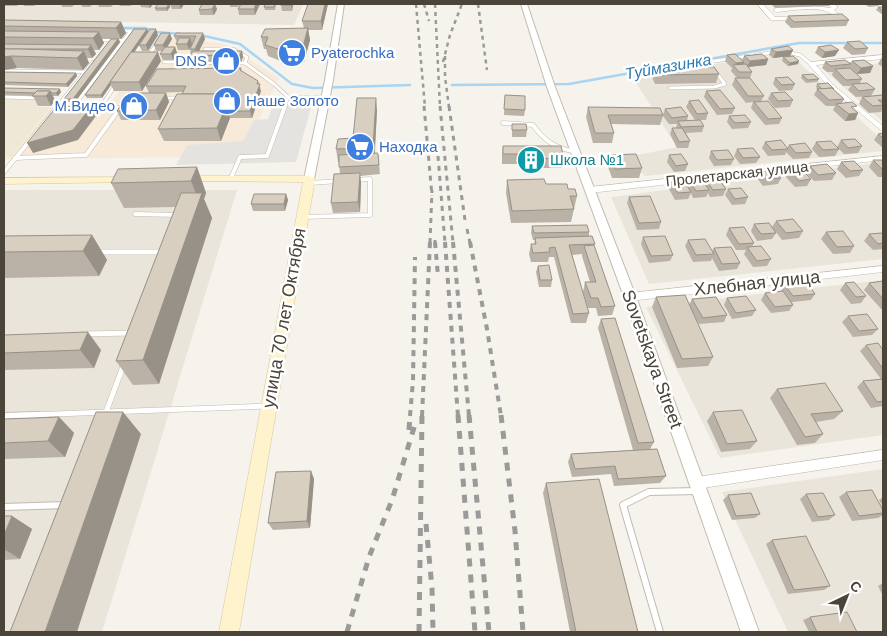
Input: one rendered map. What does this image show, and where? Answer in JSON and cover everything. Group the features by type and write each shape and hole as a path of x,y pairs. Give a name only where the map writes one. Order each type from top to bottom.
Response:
{"main road":[{"path":"174,179 232,178 309,181"},
{"path":"4,182 146,180"},
{"name":"улица 70 лет Октября","path":"229,632 309,181"}],"street":[{"name":"улица 70 лет Октября","path":"309,181 329,80 341,4"},
{"name":"Sovetskaya Street","path":"524,4 550,84 630,297 750,632"},
{"path":"760,4 774,19 811,18"},
{"path":"776,10 831,7 839,17 820,18"},
{"path":"811,64 883,57"},
{"path":"811,64 830,85 883,130"},
{"name":"Пролетарская улица","path":"590,190 883,158"},
{"name":"Хлебная улица","path":"630,297 883,269"},
{"path":"698,487 883,455"}],"lane":[{"path":"72,108 131,31 112,31"},
{"path":"143,54 150,54 160,38"},
{"path":"91,40 124,40"},
{"path":"106,46 110,40"},
{"path":"205,49 233,49 247,57 245,63"},
{"path":"670,88 714,87 726,84 708,62 772,52 792,51 803,56 811,64"},
{"path":"4,172 98,56"},
{"path":"85,60 94,60"},
{"path":"164,62 245,63 274,84 288,97 326,94"},
{"path":"4,71 85,72"},
{"path":"100,108 120,78"},
{"path":"60,89 70,89"},
{"path":"4,97 43,98"},
{"path":"232,178 240,157 267,156 288,97"},
{"path":"53,98 63,98"},
{"path":"153,98 180,98"},
{"path":"15,158 86,155 123,103"},
{"path":"54,108 120,108"},
{"path":"503,123 533,125 543,141 558,149 577,152"},
{"path":"302,217 370,215 370,178 352,180"},
{"path":"309,181 343,180"},
{"path":"135,214 179,215 175,224"},
{"path":"161,261 168,243"},
{"path":"89,252 165,252"},
{"path":"132,342 138,324"},
{"path":"79,334 135,333"},
{"path":"103,421 126,359"},
{"path":"4,416 269,406"},
{"path":"660,632 623,505 649,492 698,487"},
{"path":"4,507 71,504 68,514"}],"shaded area":[{"path":"4,4 303,5 294,25 4,20"},
{"path":"158,35 225,44 279,78 243,153 231,157 4,159 4,108 108,107"},
{"path":"790,54 883,141 883,151 645,176 623,158 677,147 631,75"},
{"path":"883,63 883,122 823,69"},
{"path":"4,99 42,99 36,107 50,107 11,156 4,156"},
{"path":"275,99 313,100 296,162 176,165 187,145 243,141 254,120 268,119"},
{"path":"883,162 883,259 649,284 611,197"},
{"path":"4,190 237,190 102,632 4,632"},
{"path":"883,280 883,435 720,458 646,307"},
{"path":"883,469 883,632 788,632 722,492"}],"building":[{"path":"158,4 169,4 166,8 155,8"},
{"path":"202,4 215,4 212,9 199,10"},
{"path":"241,4 256,4 254,9 238,9"},
{"path":"265,4 275,4 274,7 264,7"},
{"path":"308,4 325,4 321,21 302,21"},
{"path":"842,14 849,20 794,22 788,16"},
{"path":"4,20 121,22 116,28 4,26"},
{"path":"308,28 302,50 281,50 265,45 268,37 261,37 265,29"},
{"path":"134,29 147,29 101,95 85,95"},
{"path":"150,29 156,29 146,45 139,45"},
{"path":"4,31 99,32 93,38 4,37"},
{"path":"161,33 170,33 163,45 154,45"},
{"path":"176,33 203,33 195,49 190,49 196,36 174,36"},
{"path":"179,38 190,38 187,44 176,44"},
{"path":"111,39 118,39 73,99 64,99"},
{"path":"860,41 868,48 855,49 847,42"},
{"path":"4,44 91,45 88,49 4,49"},
{"path":"831,45 839,50 825,52 818,47"},
{"path":"788,46 793,50 776,52 771,49"},
{"path":"165,47 175,47 171,54 160,54"},
{"path":"4,49 84,51 77,58 4,57"},
{"path":"193,51 242,51 239,56 190,55"},
{"path":"131,52 158,52 139,82 110,82"},
{"path":"735,54 744,62 736,63 727,55"},
{"path":"762,54 768,59 750,61 744,56"},
{"path":"793,56 799,61 790,63 783,57"},
{"path":"845,60 851,64 831,66 825,62"},
{"path":"864,60 873,66 861,68 852,61"},
{"path":"223,61 222,64 214,64 215,62"},
{"path":"746,64 752,72 739,72 733,65"},
{"path":"714,67 719,74 658,75 654,68"},
{"path":"241,68 240,70 258,81 257,84 260,84 250,111 228,111 233,100 231,94 182,94 186,86 146,86 157,69"},
{"path":"850,68 862,79 846,80 835,69"},
{"path":"4,72 76,73 66,84 4,82"},
{"path":"813,74 819,79 808,80 802,75"},
{"path":"788,77 795,84 782,85 775,78"},
{"path":"735,78 750,78 764,96 748,96"},
{"path":"828,83 834,89 822,89 817,84"},
{"path":"867,83 875,89 859,91 852,84"},
{"path":"4,88 60,89 56,93 37,91 35,93 4,92"},
{"path":"832,88 844,99 829,100 817,89"},
{"path":"720,90 735,108 720,109 706,91"},
{"path":"37,91 50,91 46,96 32,96"},
{"path":"785,92 793,100 778,101 771,93"},
{"path":"128,93 166,93 156,110 117,111"},
{"path":"177,94 231,94 217,128 158,129"},
{"path":"505,95 525,96 525,110 504,109"},
{"path":"883,95 883,100 878,100 883,105 873,106 862,97"},
{"path":"357,98 376,98 373,148 336,149 338,139 353,138"},
{"path":"699,100 708,113 697,114 689,101"},
{"path":"768,101 782,118 768,119 754,102"},
{"path":"852,102 857,106 851,107 858,113 849,114 836,104"},
{"path":"57,106 91,107 73,130 27,143"},
{"path":"588,107 660,108 663,115 608,115 614,133 595,133"},
{"path":"681,107 688,116 672,118 665,109"},
{"path":"745,115 751,122 735,123 729,116"},
{"path":"700,120 704,126 681,127 678,121"},
{"path":"512,124 526,124 527,130 512,130"},
{"path":"672,128 682,128 690,141 679,142"},
{"path":"855,139 862,146 848,148 841,140"},
{"path":"781,140 788,149 772,150 765,142"},
{"path":"831,141 839,149 823,150 816,142"},
{"path":"805,143 812,152 796,153 789,145"},
{"path":"503,146 561,146 564,159 524,158 524,154 503,154"},
{"path":"753,148 760,157 743,158 737,149"},
{"path":"728,150 734,159 717,160 711,151"},
{"path":"378,153 379,165 339,167 339,155"},
{"path":"636,154 642,168 615,169 610,155"},
{"path":"681,154 688,164 676,166 669,155"},
{"path":"873,160 883,160 883,170"},
{"path":"854,161 863,170 850,171 841,162"},
{"path":"827,164 836,173 818,175 810,166"},
{"path":"197,167 191,181 111,183 118,169"},
{"path":"799,167 811,179 799,181 787,168"},
{"path":"774,170 781,178 766,179 760,172"},
{"path":"360,173 358,202 331,203 334,174"},
{"path":"718,178 726,189 713,190 705,179"},
{"path":"544,179 546,184 567,184 568,189 575,189 577,196 570,196 574,209 512,211 507,180"},
{"path":"702,179 709,190 696,191 689,180"},
{"path":"684,181 691,192 678,193 671,182"},
{"path":"741,188 748,197 735,199 728,189"},
{"path":"181,193 202,193 143,360 116,361"},
{"path":"254,194 286,194 284,204 251,204"},
{"path":"650,196 661,222 639,223 629,197"},
{"path":"793,219 803,231 786,233 776,221"},
{"path":"769,223 776,233 761,234 754,224"},
{"path":"587,225 589,232 534,233 532,226"},
{"path":"744,227 754,243 739,244 729,228"},
{"path":"843,231 854,246 837,247 826,232"},
{"path":"882,233 883,243 878,244 869,234"},
{"path":"92,235 83,251 4,252 4,236"},
{"path":"592,236 595,244 569,245 589,313 573,314 555,247 549,248 550,252 533,253 531,244 536,244 535,238"},
{"path":"665,236 673,255 651,256 643,237"},
{"path":"705,239 714,254 696,255 688,240"},
{"path":"594,245 615,306 601,307 598,298 591,298 585,282 596,282 584,246"},
{"path":"761,246 771,259 757,261 747,247"},
{"path":"731,247 740,263 722,264 714,248"},
{"path":"549,265 552,280 540,280 538,266"},
{"path":"883,281 883,299 869,283"},
{"path":"807,282 815,294 793,296 785,285"},
{"path":"854,282 866,296 856,297 845,283"},
{"path":"783,291 793,305 775,307 765,293"},
{"path":"685,295 713,357 682,359 656,297"},
{"path":"746,296 756,310 736,313 727,298"},
{"path":"716,297 727,315 703,318 692,299"},
{"path":"867,314 878,329 859,331 848,316"},
{"path":"615,318 654,442 638,443 601,319"},
{"path":"88,332 80,350 4,353 4,335"},
{"path":"878,343 883,350 883,369 866,345"},
{"path":"883,379 883,401 877,402 863,381"},
{"path":"825,383 843,411 811,414 823,434 805,437 777,389"},
{"path":"742,410 757,441 727,444 713,412"},
{"path":"96,412 123,412 45,632 10,632"},
{"path":"59,417 48,441 4,443 4,419"},
{"path":"657,449 666,476 618,479 615,466 575,469 571,454"},
{"path":"311,471 307,521 268,523 276,472"},
{"path":"599,479 638,632 576,632 546,483"},
{"path":"872,490 883,513 859,516 846,492"},
{"path":"751,493 760,514 736,516 728,495"},
{"path":"823,493 835,515 818,517 806,494"},
{"path":"4,516 12,516 4,535"},
{"path":"806,536 830,586 794,590 772,540"},
{"path":"847,612 857,632 817,632 810,617"}],"waterway":[{"name":"Туймазинка","path":"118,28 145,28 156,32 181,34"},
{"name":"Туймазинка","path":"200,35 240,44 292,84 313,88 410,85"},
{"name":"Туймазинка","path":"452,85 569,84 799,43 851,43"},
{"name":"Туймазинка","path":"858,43 883,43"}],"railway":[{"path":"416,4 425,107"},
{"path":"424,4 429,21"},
{"path":"435,4 440,107"},
{"path":"443,62 450,35 462,4"},
{"path":"478,4 487,70"},
{"path":"445,56 445,77 449,107"},
{"path":"424,106 432,194"},
{"path":"440,106 453,243"},
{"path":"449,106 465,220"},
{"path":"438,156 445,243"},
{"path":"432,190 432,194"},
{"path":"430,243 432,194"},
{"path":"467,229 470,243"},
{"path":"422,416 430,242"},
{"path":"435,242 438,276"},
{"path":"445,242 458,416"},
{"path":"453,242 469,416"},
{"path":"470,242 501,416"},
{"path":"410,416 413,381 415,257"},
{"path":"409,430 410,415"},
{"path":"419,632 422,415"},
{"path":"458,415 475,632"},
{"path":"469,415 489,632"},
{"path":"501,415 515,531 523,632"},
{"path":"347,632 369,557 392,500 416,421"},
{"path":"426,524 432,588 433,632"}],"place":[{"name":"Pyaterochka","path":"292,53"},
{"name":"DNS","path":"226,61"},
{"name":"Наше Золото","path":"227,101"},
{"name":"М.Видео","path":"134,106"},
{"name":"Находка","path":"360,147"},
{"name":"Школа №1","path":"531,160"}]}
